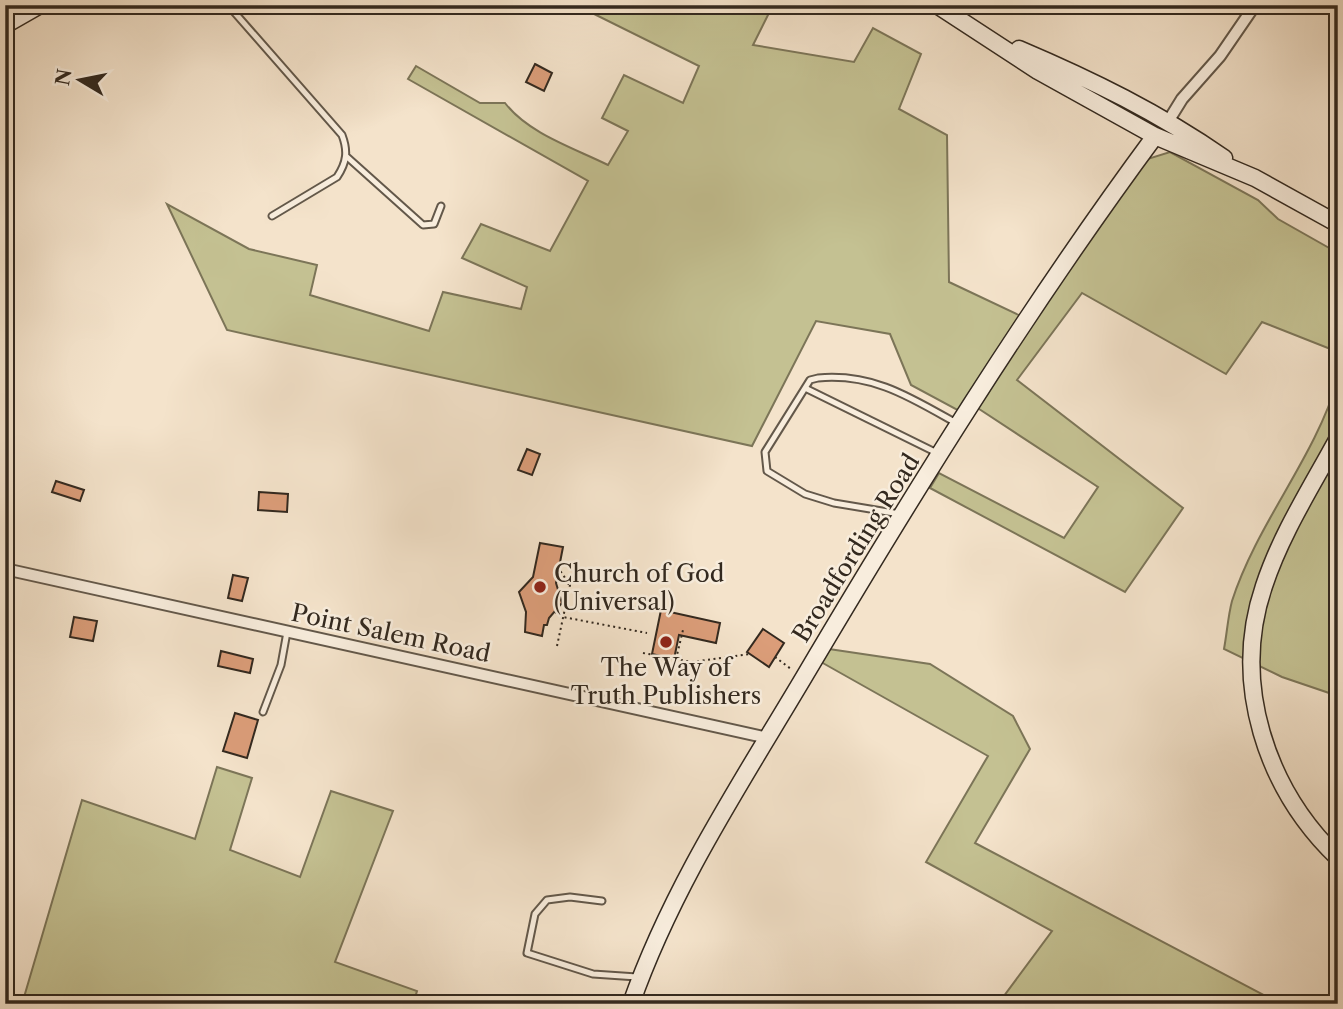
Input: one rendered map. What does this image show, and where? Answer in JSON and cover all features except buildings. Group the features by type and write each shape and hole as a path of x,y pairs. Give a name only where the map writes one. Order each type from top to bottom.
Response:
{"street":[{"path":"5,25 40,5"},
{"path":"937,5 1038,71 1155,136 1255,178"},
{"path":"1169,120 1182,99 1220,55 1255,5"},
{"path":"988,36 1088,79 1169,120 1255,178 1338,223"},
{"path":"1088,79 1155,136 1218,153"},
{"name":"Broadfording Road","path":"631,1004 668,909 903,514 1104,205 1155,136"},
{"path":"1338,439 1278,551 1264,587 1255,621 1252,664 1259,725 1275,771 1310,828 1338,858"},
{"name":"Point Salem Road","path":"5,569 768,738"}],"lane":[{"path":"228,5 342,135 346,156 337,177 272,216"},
{"path":"346,156 423,225 434,224 441,206"},
{"path":"903,514 834,503 805,494 767,471 765,452 810,380 818,378 870,380 916,400 959,425"},
{"path":"805,388 915,440 940,455"},
{"path":"263,712 281,665 287,632"},
{"path":"602,901 570,897 547,900 536,914 527,953 593,974 640,977"}],"path":[{"path":"557,646 570,584 559,569"},
{"path":"556,581 570,584"},
{"path":"555,612 563,617 647,633"},
{"path":"676,660 683,630"},
{"path":"643,653 676,660 711,661 750,654"},
{"path":"775,657 804,678"}],"shaded area":[{"path":"591,5 773,5 753,45 854,62 873,28 921,54 899,109 947,135 949,282 1025,318 1128,165 1170,152 1258,200 1278,219 1338,253 1338,352 1262,322 1226,374 1082,293 1017,380 1183,508 1125,592 930,488 939,473 1064,538 1098,487 970,403 963,413 911,385 890,334 816,321 752,446 227,330 167,204 249,249 317,265 310,295 429,331 443,292 521,309 527,287 462,258 481,224 550,251 588,181 408,79 416,66 480,103 505,103 539,132 608,165 628,131 602,118 624,75 683,103 699,66 588,11"},
{"path":"1338,379 1338,696 1282,677 1224,649 1229,613 1243,572 1315,436"},
{"path":"829,649 930,664 1013,716 1030,749 975,843 1281,1004 998,1004 1052,931 926,862 988,756 821,662"},
{"path":"217,767 252,778 230,850 300,877 331,791 393,811 335,962 417,991 413,1004 22,1004 82,800 195,839"}],"place":[{"name":"Church of God (Universal)","path":"540,587"},
{"name":"The Way of Truth Publishers","path":"666,642"}]}
